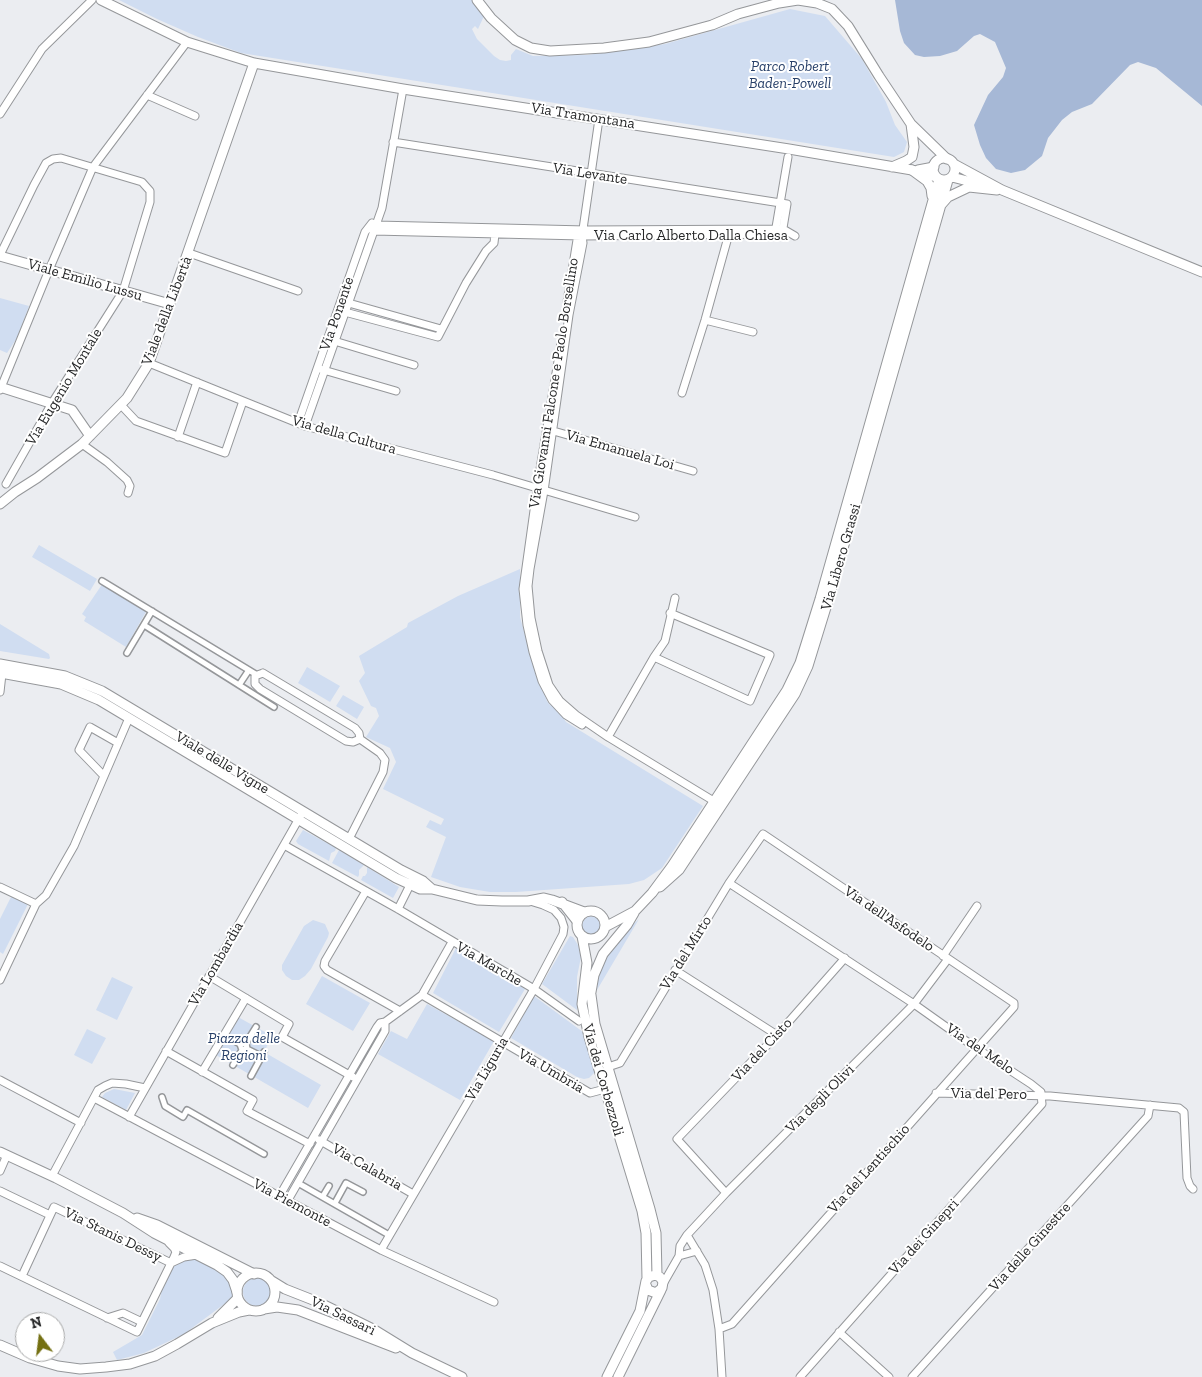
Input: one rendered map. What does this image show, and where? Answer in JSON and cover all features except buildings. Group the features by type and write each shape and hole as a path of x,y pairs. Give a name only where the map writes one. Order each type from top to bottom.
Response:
{"street":[{"path":"0,114 42,49 92,0"},
{"name":"Via Tramontana","path":"100,0 187,42 254,63 403,89 912,170 1002,190"},
{"path":"477,0 491,18 514,40 532,48 550,51 604,48 649,42 712,25 738,14 779,2 798,0 817,3 832,9 848,26 911,124 950,161 1002,190 1202,272"},
{"path":"90,436 72,410 0,388 48,270 93,167 187,42"},
{"name":"Viale della Libertà","path":"0,504 82,444 127,398 149,363 254,63"},
{"name":"Via Ponente","path":"302,425 345,302 382,208 392,142 403,89"},
{"path":"147,95 195,116"},
{"name":"Via Giovanni Falcone e Paolo Borsellino","path":"599,119 583,233 577,240 541,490 525,566 523,588 530,622 549,685 560,701 583,722 716,806"},
{"path":"891,167 912,157 914,147 911,124"},
{"name":"Via Levante","path":"392,142 784,203"},
{"path":"930,144 935,153 935,165 944,178"},
{"path":"784,203 788,157"},
{"path":"0,256 15,220 46,163 52,159 61,158 93,167"},
{"name":"Via Tramontana","path":"912,170 927,169 935,165 940,159 950,161"},
{"name":"Via Libero Grassi","path":"635,911 679,870 716,806 788,690 800,663 944,178 955,172 950,161"},
{"name":"Via Eugenio Montale","path":"3,483 124,291 150,202 150,191 142,182 93,167"},
{"path":"912,170 927,181 937,203 969,187 1002,190"},
{"name":"Via Carlo Alberto Dalla Chiesa","path":"373,227 494,234 779,231 784,203"},
{"name":"Via Carlo Alberto Dalla Chiesa","path":"373,227 583,233"},
{"path":"682,393 730,231"},
{"path":"342,311 438,337 486,251 494,243 494,234"},
{"path":"188,253 298,291"},
{"name":"Viale Emilio Lussu","path":"0,256 170,304"},
{"path":"345,302 441,329"},
{"path":"705,320 753,332"},
{"path":"331,340 414,365"},
{"name":"Via della Cultura","path":"149,363 302,425 493,475 634,517"},
{"path":"321,369 396,391"},
{"path":"178,437 197,382"},
{"path":"121,405 136,421 225,453 243,400"},
{"name":"Via Emanuela Loi","path":"550,430 693,471"},
{"path":"82,444 127,480 130,486 128,493"},
{"path":"3,483 15,492"},
{"path":"102,581 257,675"},
{"path":"608,737 665,641 675,598"},
{"path":"127,653 152,611"},
{"path":"654,657 750,701 770,655 670,613"},
{"path":"144,625 274,707"},
{"path":"0,692 1,670"},
{"name":"Viale delle Vigne","path":"1,670 62,684 99,700 412,881 423,880 432,889 477,900 528,901 544,898 562,902 584,912"},
{"name":"Viale delle Vigne","path":"1,670 65,676 102,691 300,816 349,839 401,870 412,881"},
{"path":"239,685 249,670"},
{"path":"349,839 383,772 385,760 380,753 360,739 356,728 267,675 263,673 255,676 254,684 260,689 346,740 353,742 360,739"},
{"path":"0,980 36,904 46,895 74,846 129,718"},
{"name":"Via Giovanni Falcone e Paolo Borsellino","path":"583,722 632,754"},
{"path":"104,776 80,750 90,728 118,743"},
{"name":"Via Lombardia","path":"129,1117 300,816"},
{"name":"Via del Mirto","path":"608,1067 620,1063 729,883 763,834"},
{"name":"Via dell'Asfodelo","path":"763,834 1014,1003"},
{"name":"Via Marche","path":"284,844 534,989 579,1022"},
{"path":"398,909 412,881"},
{"name":"Via del Melo","path":"729,883 914,1004 1031,1084 1042,1095"},
{"path":"0,886 36,904"},
{"path":"366,891 325,961 324,966 327,970 400,1011"},
{"name":"Via Liguria","path":"381,1250 534,989 563,934 564,927 561,918 554,910 528,901"},
{"path":"562,902 577,920 578,931 588,939 602,934 605,928 604,918"},
{"name":"Via degli Olivi","path":"687,1236 726,1193 914,1004 946,957 977,906"},
{"path":"577,920 584,912 594,911 604,918 620,920"},
{"path":"605,928 635,911"},
{"path":"591,995 594,975 603,954 627,925 635,911"},
{"name":"Via dei Corbezzoli","path":"582,936 587,963 582,1004 605,1090 636,1178"},
{"name":"Via dei Corbezzoli","path":"587,963 595,938"},
{"path":"280,1195 377,1027 422,994 452,942"},
{"name":"Via del Cisto","path":"726,1193 677,1139 777,1035 845,958"},
{"path":"676,970 777,1035"},
{"path":"209,976 290,1024 282,1037 357,1080"},
{"name":"Via dei Corbezzoli","path":"586,980 591,995 595,1024 636,1178"},
{"name":"Via Umbria","path":"422,994 590,1093 605,1090"},
{"path":"166,1052 202,1072 246,998"},
{"name":"Via del Lentischio","path":"719,1329 732,1324 1014,1006 1014,1003"},
{"path":"288,1200 385,1031 385,1022"},
{"path":"233,1065 256,1027"},
{"path":"224,1036 262,1054 251,1076"},
{"name":"Via Calabria","path":"202,1072 253,1100 246,1111 312,1140 321,1141 413,1194"},
{"path":"0,1080 81,1123"},
{"path":"52,1176 98,1090 112,1084 126,1084 145,1088"},
{"name":"Via del Pero","path":"936,1093 1042,1095"},
{"path":"1042,1095 1179,1108 1184,1112 1187,1178 1193,1189"},
{"name":"Via dei Ginepri","path":"800,1377 1042,1104 1042,1095"},
{"path":"162,1097 165,1106 169,1106 183,1117 187,1110 264,1154"},
{"name":"Via Piemonte","path":"94,1098 381,1250 494,1302"},
{"path":"1148,1116 1150,1105"},
{"name":"Via delle Ginestre","path":"912,1377 1148,1116 1159,1110 1162,1106"},
{"path":"0,1171 4,1154 52,1176 123,1213 227,1272 233,1280 243,1306 249,1310"},
{"path":"618,1377 661,1282 656,1233 650,1209 636,1178"},
{"path":"607,1377 640,1310 647,1282 646,1233 636,1178"},
{"path":"298,1183 389,1235"},
{"path":"335,1203 346,1183 363,1192"},
{"path":"323,1196 329,1186"},
{"name":"Via Stanis Dessy","path":"0,1190 50,1215 54,1207 171,1263"},
{"path":"0,1344 30,1358 58,1366 80,1369 130,1364 155,1356 212,1323 239,1312 264,1309 274,1299 275,1292 272,1281 264,1275 254,1274 157,1225 123,1213"},
{"path":"22,1276 50,1215"},
{"path":"0,1266 137,1332 176,1252 161,1236"},
{"path":"647,1282 651,1292 656,1292 661,1282 671,1270 678,1256 680,1246 687,1236 697,1251 714,1290 722,1377"},
{"path":"678,1256 697,1251"},
{"path":"171,1263 184,1257 198,1255"},
{"path":"212,1323 233,1304 238,1295 241,1281 247,1276 254,1274"},
{"path":"647,1282 652,1275 661,1282"},
{"name":"Via Sassari","path":"272,1281 285,1289 318,1302 373,1329 412,1353 462,1377"},
{"name":"Via Sassari","path":"264,1309 277,1307 298,1310 412,1353"},
{"path":"107,1318 123,1314 142,1322"},
{"path":"839,1332 889,1377"}],"green space":[{"name":"Parco Robert Baden-Powell","path":"119,0 472,0 484,16 478,29 475,26 472,29 477,39 494,56 506,61 511,60 511,55 516,49 533,56 587,55 665,44 790,9 825,16 862,59 886,102 895,125 907,142 904,152 894,157 241,53 198,37"},
{"path":"0,298 29,306 17,338 7,353 0,350"},
{"path":"39,545 97,579 90,591 32,557"},
{"path":"520,569 520,617 533,664 550,705 556,707 566,722 703,806 662,868 644,880 629,884 490,892 460,887 431,877 446,837 426,827 430,820 441,825 444,819 383,789 396,762 390,748 366,737 379,716 376,708 371,706 359,681 365,673 359,656 407,627 408,623 458,596"},
{"path":"103,583 147,610 126,647 84,621 86,617 82,614"},
{"path":"0,624 49,654 50,658 0,651"},
{"path":"307,667 340,686 330,702 298,683"},
{"path":"343,695 364,707 357,719 336,706"},
{"path":"303,830 336,848 331,853 329,861 298,844 296,841"},
{"path":"339,850 364,865 359,870 358,877 332,863"},
{"path":"367,867 399,887 393,898 361,880 367,873"},
{"path":"11,897 28,904 3,954 0,952 0,919"},
{"path":"592,916 599,919 602,926 599,933 592,936 585,933 582,926 585,919"},
{"path":"639,919 597,990 598,976 604,959 626,931"},
{"path":"313,920 325,924 329,933 328,937 311,969 299,980 292,980 282,970 282,965 304,926"},
{"path":"570,936 573,937 578,945 581,957 577,977 577,1010 542,984"},
{"path":"456,948 525,989 499,1032 433,993"},
{"path":"322,976 370,1003 353,1031 306,1004"},
{"path":"112,977 133,987 117,1020 96,1010"},
{"path":"534,996 583,1032 595,1072 589,1078 577,1077 511,1038"},
{"path":"427,1004 494,1041 460,1100 378,1054 391,1031 407,1039"},
{"name":"Piazza delle Regioni","path":"238,1017 272,1036 264,1052 321,1085 308,1108 216,1055"},
{"path":"87,1029 106,1038 92,1064 74,1055"},
{"path":"114,1089 135,1093 126,1110 102,1097 105,1093"},
{"path":"191,1256 226,1275 231,1280 234,1294 231,1299 184,1334 144,1353 117,1360 113,1352 142,1335 160,1299 164,1277 171,1263"},
{"path":"257,1278 267,1282 271,1292 267,1302 257,1306 247,1302 243,1292 247,1282"}],"shaded area":[{"path":"895,0 1202,0 1202,106 1156,68 1138,62 1130,65 1092,104 1072,112 1062,120 1048,138 1042,156 1025,170 1011,173 996,169 986,158 974,125 988,95 1003,77 1006,68 995,42 980,34 974,36 957,51 940,56 924,57 915,55 904,43"}]}
